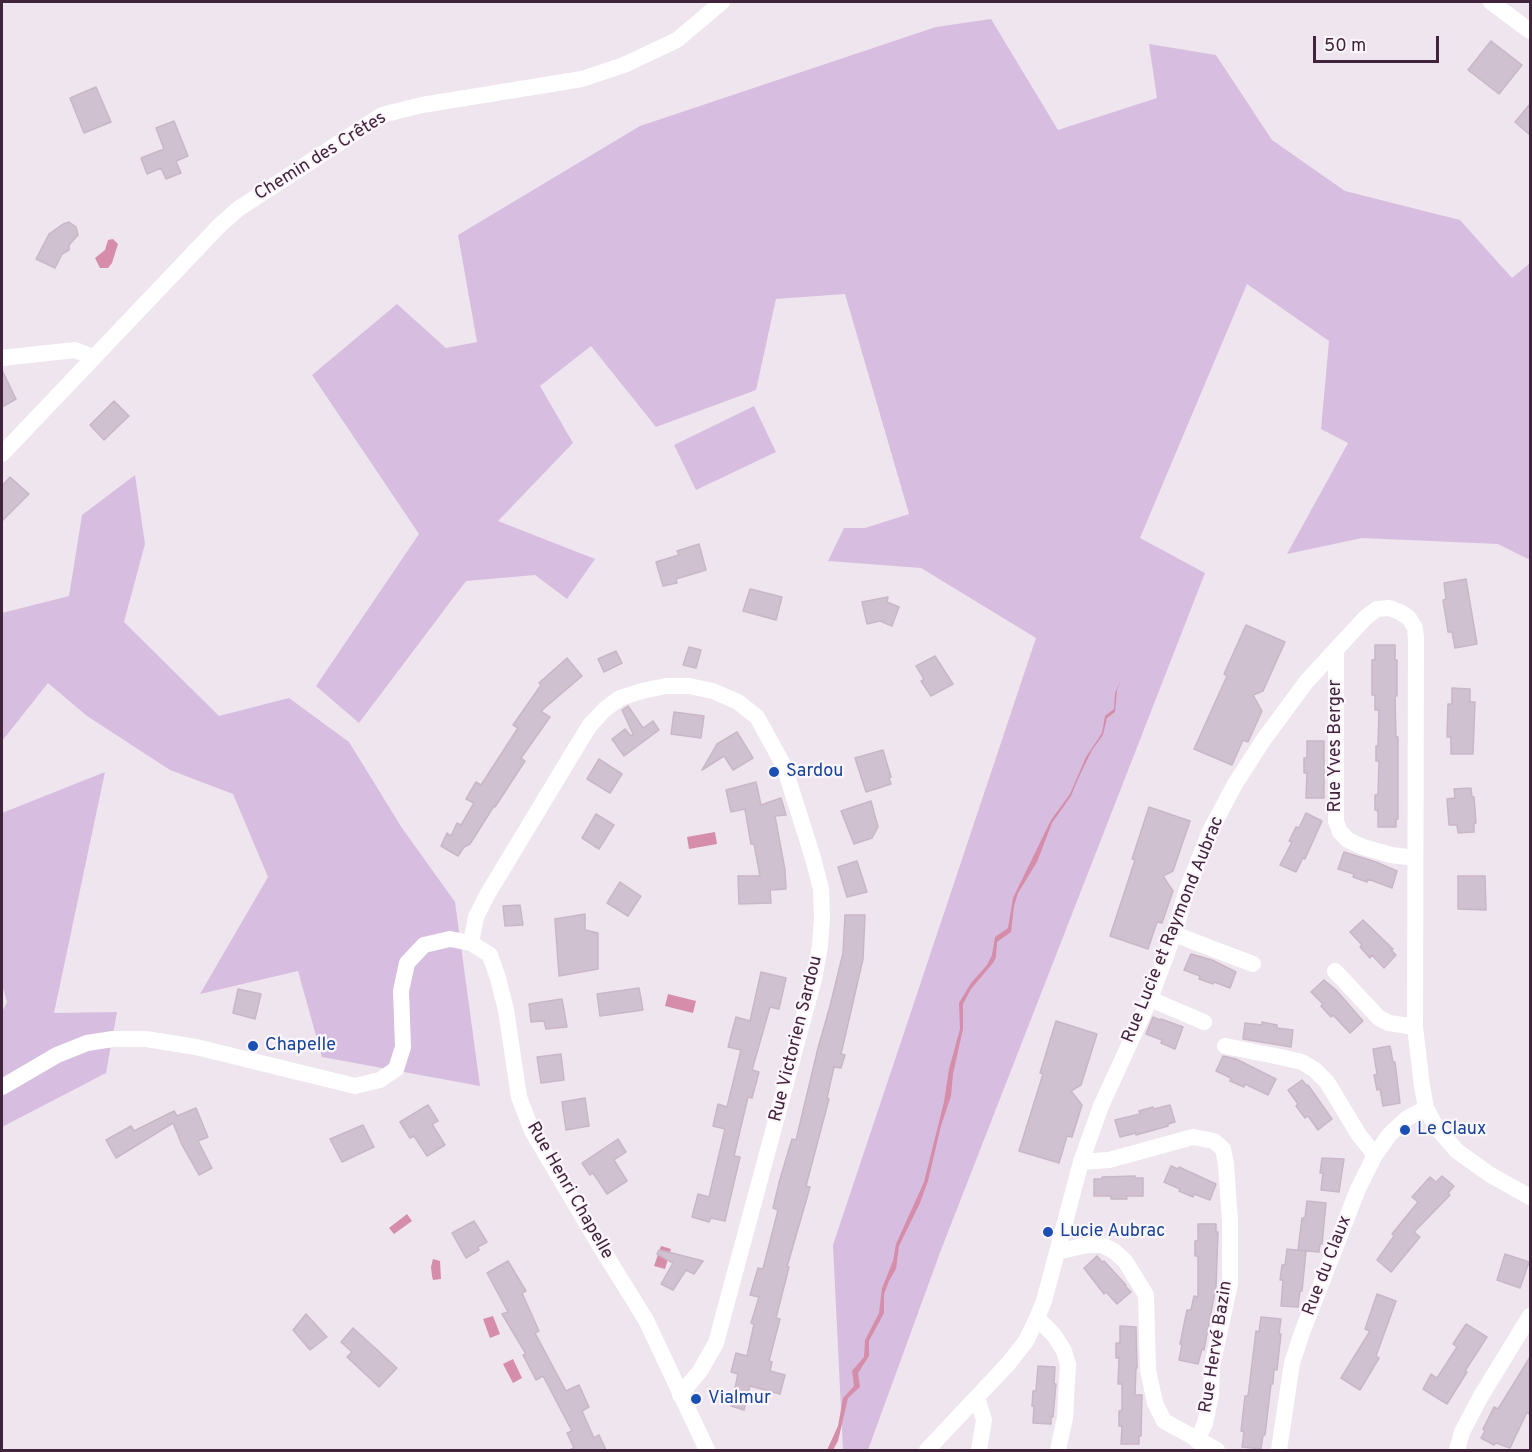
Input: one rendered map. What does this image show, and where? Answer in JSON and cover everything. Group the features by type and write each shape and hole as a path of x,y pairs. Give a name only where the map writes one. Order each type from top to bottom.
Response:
{"street":[{"name":"Chemin des Crêtes","path":"2,454 219,226 238,209 382,115 422,105 582,79 624,65 677,40 722,2"},
{"path":"1491,2 1530,31"},
{"path":"2,358 75,350 93,357"},
{"name":"Rue Lucie et Raymond Aubrac","path":"927,1450 1008,1364 1026,1341 1037,1318 1082,1162 1101,1106 1150,999 1174,934 1186,892 1210,831 1264,740 1307,681 1366,617 1377,609 1389,608 1400,612 1409,618 1415,628 1417,706 1415,1027 1426,1108 1436,1127 1457,1151 1489,1174 1530,1197"},
{"name":"Rue Yves Berger","path":"1336,649 1336,821 1340,832 1348,840 1363,847 1391,855 1415,858"},
{"name":"Rue Victorien Sardou","path":"471,943 476,918 487,895 577,746 605,709 620,698 642,691 666,686 689,686 713,691 757,717 784,766 813,858 821,889 820,946 814,979 716,1343 700,1371 680,1395"},
{"path":"1174,934 1253,964"},
{"path":"2,1088 57,1055 87,1043 114,1039 146,1039 196,1047 355,1086 380,1080 396,1070 403,1047 401,991 407,963 424,945 450,939 471,943"},
{"name":"Rue Henri Chapelle","path":"471,943 490,955 498,978 506,1010 519,1097 532,1131 646,1320 707,1450"},
{"path":"1335,971 1379,1018 1389,1023 1415,1027"},
{"path":"1150,999 1203,1022"},
{"path":"1225,1046 1302,1062 1315,1070 1327,1082 1359,1135 1375,1155"},
{"name":"Rue du Claux","path":"1279,1450 1292,1363 1358,1189 1375,1155 1390,1134 1406,1119 1426,1108"},
{"name":"Rue Hervé Bazin","path":"1082,1162 1109,1160 1193,1137 1214,1141 1223,1149 1230,1221 1230,1284 1212,1366 1211,1395 1205,1423 1197,1441"},
{"path":"1057,1252 1087,1245 1102,1245 1114,1251 1125,1261 1146,1295 1148,1370 1155,1403 1164,1421 1217,1450"},
{"path":"1457,1450 1462,1432 1481,1396 1530,1316"},
{"path":"1037,1318 1054,1335 1064,1351 1068,1364 1065,1418 1058,1450"},
{"path":"977,1398 984,1420 979,1450"}],"shaded area":[{"path":"991,19 1058,130 1157,98 1149,44 1216,55 1272,140 1345,191 1460,220 1512,278 1530,263 1530,560 1498,544 1362,538 1287,554 1348,443 1321,429 1329,341 1247,284 1140,538 1205,573 941,1250 868,1450 843,1450 833,1245 1036,638 921,568 828,561 844,528 865,528 909,514 845,294 776,299 756,390 656,427 591,346 540,386 573,443 498,521 595,559 567,599 535,575 466,581 359,723 316,686 419,534 312,375 397,304 446,348 477,342 458,235 640,126 936,27"},
{"path":"113,239 118,244 112,263 108,268 100,268 95,258 105,250 108,240"},
{"path":"754,406 776,452 696,490 674,445"},
{"path":"135,475 145,544 124,622 219,716 289,698 349,742 402,828 455,902 480,1086 322,1057 298,971 200,994 268,877 233,794 170,770 87,716 48,683 2,741 2,613 69,596 82,515"},
{"path":"1122,678 1117,690 1115,712 1107,718 1103,735 1092,750 1071,796 1052,823 1037,862 1018,893 1011,932 997,942 996,957 993,963 971,989 963,1004 963,1029 953,1074 951,1096 941,1126 928,1181 899,1246 896,1269 884,1294 884,1313 869,1341 869,1356 858,1373 860,1387 848,1398 838,1441 833,1450 827,1450 838,1426 843,1398 854,1386 852,1371 864,1357 865,1340 879,1313 882,1288 893,1261 896,1244 924,1182 960,1029 959,1003 971,983 987,965 992,955 995,937 1008,928 1013,898 1051,820 1070,794 1086,757 1102,733 1105,716 1114,709 1115,693"},
{"path":"105,772 54,1013 117,1012 106,1073 2,1127 2,1012 7,1002 2,985 2,813"},
{"path":"715,832 717,844 689,849 687,837"},
{"path":"668,994 696,1001 693,1013 665,1006"},
{"path":"407,1214 412,1221 394,1234 389,1228"},
{"path":"661,1246 671,1249 665,1269 654,1266"},
{"path":"433,1259 440,1261 441,1279 433,1280 431,1267"},
{"path":"493,1316 500,1334 490,1338 483,1319"},
{"path":"513,1359 522,1378 513,1383 503,1364"}],"building":[{"path":"1491,41 1522,65 1499,94 1468,70"},
{"path":"96,87 111,122 84,133 70,98"},
{"path":"1530,104 1530,135 1515,122"},
{"path":"174,121 188,156 176,161 181,173 166,179 161,168 147,174 141,158 164,149 156,128"},
{"path":"69,222 76,227 78,235 69,245 69,250 62,254 55,268 36,259 49,234"},
{"path":"2,370 16,399 2,407"},
{"path":"114,401 129,416 104,440 90,425"},
{"path":"10,477 29,494 2,521 2,486"},
{"path":"699,544 706,570 676,579 677,583 663,586 656,562 679,555 677,551"},
{"path":"1466,579 1477,644 1455,648 1452,632 1448,632 1443,600 1446,599 1444,583"},
{"path":"750,589 782,597 776,620 743,611"},
{"path":"888,597 887,602 899,607 892,626 880,621 867,624 862,602"},
{"path":"1246,625 1285,642 1263,691 1253,695 1262,711 1248,742 1243,740 1232,765 1194,749 1227,676 1224,674"},
{"path":"1375,645 1395,645 1395,660 1397,660 1397,696 1395,696 1396,737 1398,737 1398,819 1396,819 1396,827 1378,827 1378,811 1375,810 1375,795 1378,795 1379,761 1376,761 1376,746 1378,746 1379,710 1375,710 1375,695 1372,695 1372,660 1375,660"},
{"path":"689,647 701,650 696,668 683,665"},
{"path":"616,651 622,663 604,672 598,659"},
{"path":"935,656 953,684 931,696 921,681 924,679 916,666"},
{"path":"567,658 582,676 541,711 550,717 521,758 525,761 495,807 470,844 464,847 458,856 441,846 447,833 451,836 457,823 461,825 474,803 466,799 476,782 481,785 518,728 513,725 541,685 539,683"},
{"path":"1452,688 1470,689 1470,702 1475,702 1473,754 1451,754 1451,737 1447,737 1448,704 1452,704"},
{"path":"628,706 643,728 653,721 659,730 624,756 612,739 625,729 631,736 633,734 622,710"},
{"path":"674,712 704,716 701,738 671,734"},
{"path":"737,732 753,758 733,770 724,756 702,770 717,744"},
{"path":"1307,741 1324,741 1324,798 1306,798 1307,773 1304,773 1304,758 1307,758"},
{"path":"883,750 891,784 866,792 855,758"},
{"path":"599,759 622,774 610,793 587,779"},
{"path":"756,782 761,805 781,798 786,815 775,816 785,870 786,889 770,890 771,903 739,904 738,876 760,876 745,809 731,812 726,790"},
{"path":"1471,788 1476,823 1474,823 1474,832 1458,833 1457,825 1449,825 1447,799 1455,798 1454,789"},
{"path":"871,801 878,827 872,838 854,844 841,811"},
{"path":"1149,807 1190,821 1173,871 1163,876 1173,891 1162,923 1157,922 1148,949 1110,936 1135,860 1132,859"},
{"path":"1306,813 1322,821 1305,859 1303,858 1296,872 1280,865 1292,842 1289,841 1296,827 1299,828"},
{"path":"596,814 614,825 599,849 582,838"},
{"path":"1344,852 1397,871 1392,888 1368,879 1367,882 1353,877 1354,874 1338,869"},
{"path":"857,861 867,892 847,897 838,867"},
{"path":"1458,876 1485,876 1486,910 1458,909"},
{"path":"620,882 641,896 628,916 607,903"},
{"path":"520,905 523,925 505,926 503,906"},
{"path":"585,914 585,930 598,933 598,969 559,976 555,919"},
{"path":"845,915 865,915 863,959 841,1054 845,1055 841,1068 834,1067 827,1098 829,1099 806,1186 810,1187 787,1267 789,1267 776,1318 780,1319 769,1361 772,1362 770,1371 785,1375 780,1394 750,1386 744,1410 731,1406 738,1374 731,1372 736,1353 747,1356 754,1324 751,1323 759,1297 750,1295 758,1268 763,1269 778,1210 773,1208 780,1179 792,1139 796,1140 830,1006 843,953"},
{"path":"1363,920 1393,949 1391,950 1396,955 1384,968 1372,955 1370,958 1350,932"},
{"path":"1191,954 1212,960 1236,972 1230,988 1199,979 1200,976 1184,970"},
{"path":"761,972 786,978 779,1009 770,1007 752,1070 759,1072 752,1098 748,1097 734,1156 740,1157 725,1221 711,1218 709,1222 692,1217 698,1194 709,1197 725,1129 713,1126 718,1104 727,1107 741,1050 728,1047 736,1017 750,1021"},
{"path":"1324,980 1336,990 1363,1021 1350,1033 1333,1015 1331,1017 1321,1006 1323,1004 1311,992"},
{"path":"639,988 643,1010 600,1016 597,994"},
{"path":"238,989 261,994 255,1019 233,1013"},
{"path":"562,999 567,1027 546,1029 544,1021 531,1022 529,1004"},
{"path":"1153,1017 1183,1027 1175,1049 1161,1043 1162,1040 1146,1034"},
{"path":"1056,1021 1097,1034 1081,1085 1071,1091 1082,1105 1072,1137 1067,1136 1059,1163 1019,1151 1043,1074 1040,1073"},
{"path":"1262,1022 1277,1025 1277,1028 1293,1030 1291,1047 1243,1039 1245,1023 1262,1025"},
{"path":"1390,1046 1393,1062 1395,1062 1400,1103 1383,1106 1380,1089 1377,1090 1374,1075 1377,1074 1373,1049"},
{"path":"561,1054 564,1080 541,1083 537,1057"},
{"path":"1223,1056 1236,1059 1276,1079 1268,1095 1245,1084 1244,1087 1230,1081 1231,1078 1216,1071"},
{"path":"1302,1080 1332,1119 1318,1130 1308,1116 1305,1118 1296,1106 1298,1104 1288,1090"},
{"path":"585,1098 589,1126 566,1130 562,1102"},
{"path":"428,1105 438,1121 432,1124 445,1145 427,1156 414,1136 410,1138 400,1122"},
{"path":"1170,1105 1175,1122 1136,1135 1136,1133 1120,1137 1115,1120 1140,1114 1139,1111 1153,1107 1154,1109"},
{"path":"196,1108 208,1137 198,1141 212,1168 199,1175 173,1123 116,1158 106,1140 131,1126 134,1131 174,1111 177,1116"},
{"path":"363,1125 374,1147 342,1162 330,1139"},
{"path":"618,1139 626,1152 614,1160 627,1181 607,1194 593,1173 590,1175 582,1163"},
{"path":"1322,1158 1344,1159 1339,1192 1321,1190"},
{"path":"1171,1166 1178,1169 1179,1167 1216,1184 1210,1200 1194,1194 1193,1197 1164,1182"},
{"path":"1135,1176 1135,1178 1143,1178 1143,1196 1111,1199 1111,1196 1094,1196 1094,1179"},
{"path":"1442,1176 1454,1186 1448,1193 1450,1195 1414,1232 1420,1237 1391,1272 1377,1260 1394,1236 1392,1234 1418,1202 1412,1197 1430,1177 1436,1182"},
{"path":"1307,1201 1326,1203 1322,1244 1320,1244 1319,1252 1298,1250 1302,1218 1305,1218"},
{"path":"474,1221 487,1242 466,1258 452,1233"},
{"path":"1198,1224 1216,1224 1216,1232 1218,1232 1216,1286 1204,1350 1202,1349 1198,1364 1179,1360 1187,1310 1191,1310 1194,1296 1198,1297 1198,1256 1195,1256 1195,1241 1198,1241"},
{"path":"1287,1249 1306,1251 1298,1307 1281,1306 1283,1280 1280,1280"},
{"path":"659,1250 703,1261 694,1274 686,1270 673,1290 661,1284 673,1263 657,1254"},
{"path":"1505,1254 1529,1262 1520,1288 1497,1280"},
{"path":"1097,1256 1131,1292 1117,1304 1106,1292 1104,1294 1084,1268"},
{"path":"508,1261 526,1291 522,1293 539,1331 535,1333 566,1391 579,1385 589,1407 582,1411 594,1438 599,1435 606,1450 569,1450 574,1448 567,1433 572,1431 543,1376 536,1380 523,1355 526,1354 502,1314 508,1312 487,1273"},
{"path":"1377,1294 1396,1301 1376,1356 1379,1358 1360,1390 1341,1378 1370,1331 1365,1329"},
{"path":"306,1314 327,1337 310,1350 293,1330"},
{"path":"1261,1317 1281,1319 1279,1334 1281,1334 1277,1370 1274,1369 1261,1449 1242,1447 1244,1432 1241,1431 1256,1331 1259,1332"},
{"path":"1466,1324 1487,1337 1447,1404 1423,1389 1431,1374 1437,1378 1457,1347 1453,1344"},
{"path":"1120,1326 1136,1327 1135,1395 1142,1395 1139,1444 1121,1444 1122,1426 1119,1426 1119,1411 1122,1411 1122,1384 1118,1384 1119,1358 1116,1358 1116,1343 1120,1343"},
{"path":"353,1328 397,1368 379,1387 347,1357 352,1352 341,1342"},
{"path":"1530,1357 1530,1415 1527,1412 1510,1448 1496,1443 1494,1445 1481,1438 1485,1431 1483,1429 1494,1407 1498,1409"},
{"path":"1038,1366 1055,1367 1054,1384 1056,1384 1051,1424 1033,1423 1033,1391 1036,1391"}],"place":[{"name":"Sardou","path":"774,772"},
{"name":"Chapelle","path":"253,1046"},
{"name":"Le Claux","path":"1405,1130"},
{"name":"Lucie Aubrac","path":"1048,1232"},
{"name":"Vialmur","path":"696,1399"}]}
